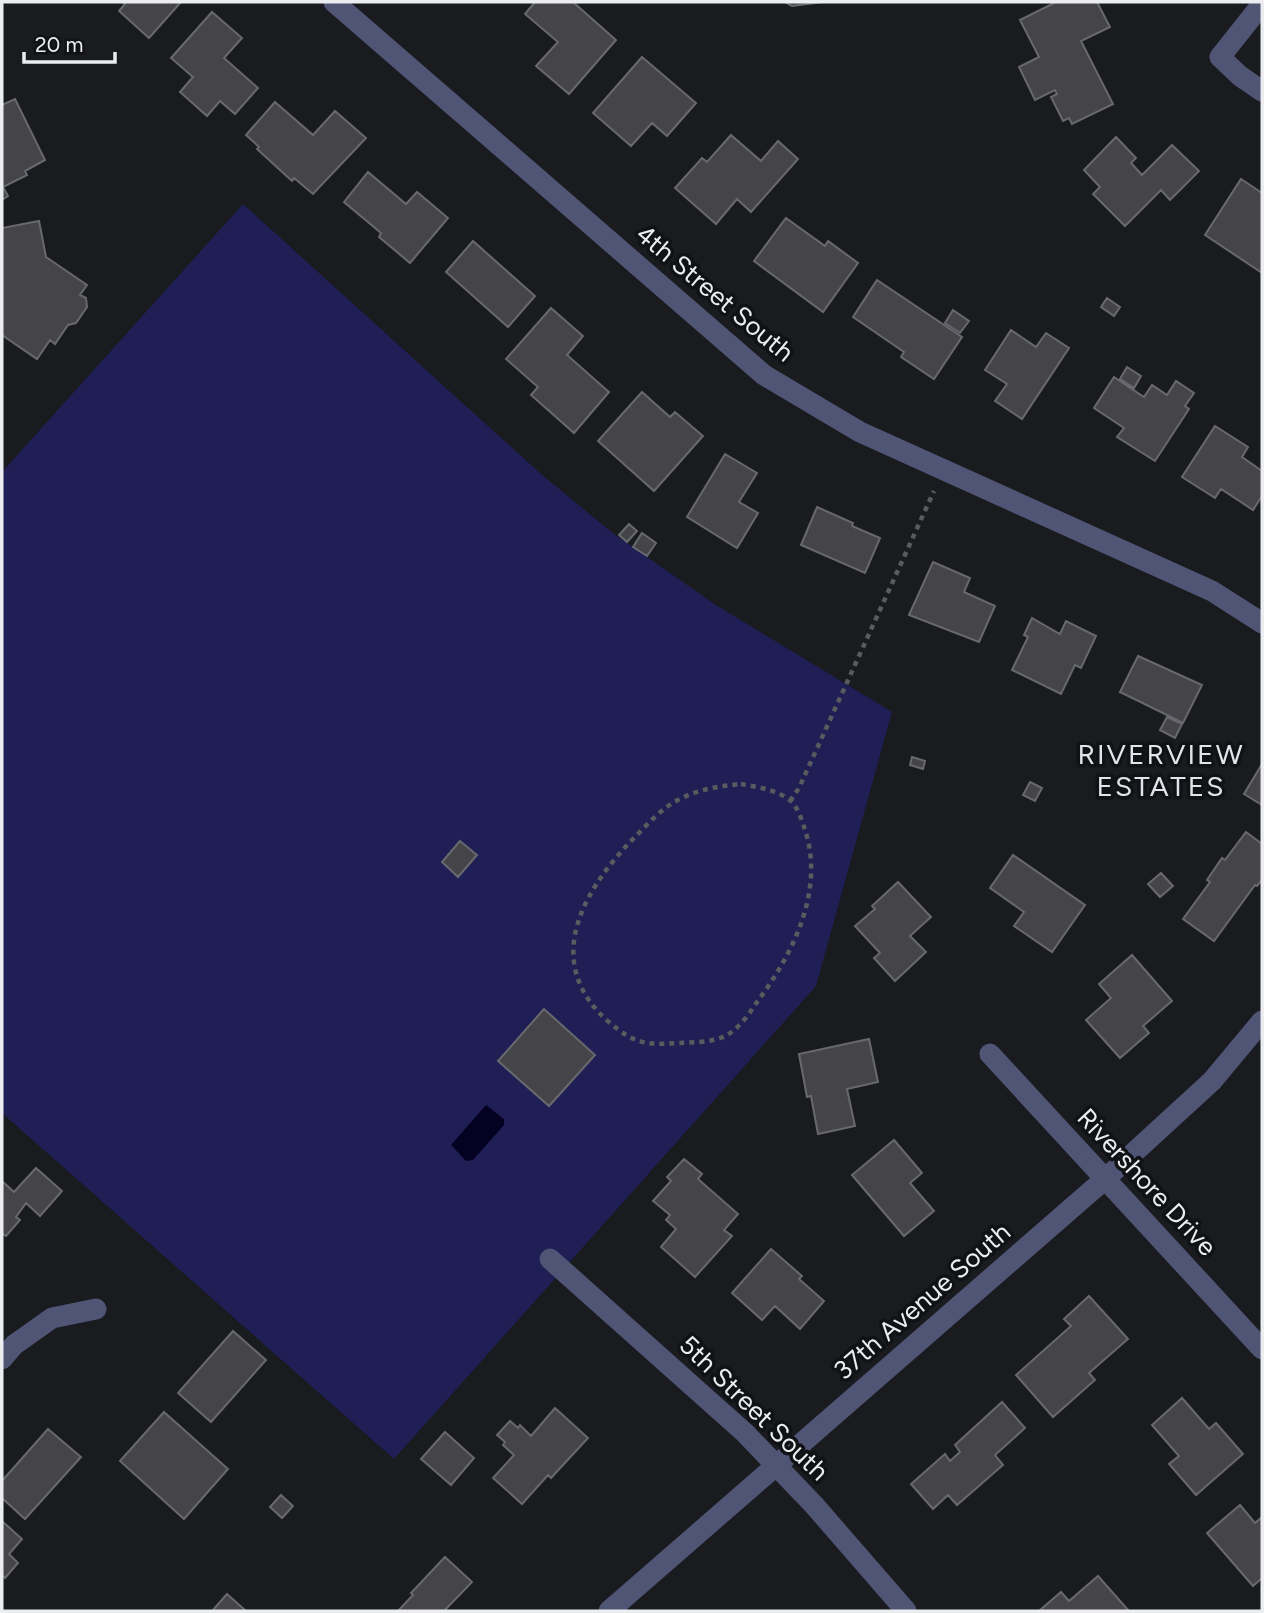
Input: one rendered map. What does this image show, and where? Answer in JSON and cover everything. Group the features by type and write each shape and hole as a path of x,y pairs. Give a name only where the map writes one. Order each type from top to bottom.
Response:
{"street":[{"name":"4th Street South","path":"334,2 764,376 860,432 1212,591 1262,623"},
{"path":"1262,4 1220,57 1240,76 1262,91"},
{"name":"37th Avenue South","path":"609,1611 1105,1179 1212,1081 1262,1021"},
{"name":"Rivershore Drive","path":"990,1054 1262,1349"},
{"name":"5th Street South","path":"550,1259 745,1433 814,1505 906,1611"},
{"path":"2,1359 14,1345 52,1318 96,1309"}],"path":[{"path":"790,801 799,788 944,470"},
{"path":"741,784 766,789 790,801 801,818 809,841 811,866 803,916 796,939 779,973 744,1021 725,1036 703,1042 650,1045 626,1037 605,1019 573,970 572,953 578,920 595,885 620,853 648,824 678,799 710,788 741,784"}],"shaded area":[{"path":"243,204 541,474 614,534 716,605 892,712 816,986 394,1459 2,1113 2,472"}],"water":[{"path":"486,1105 504,1119 504,1125 473,1160 466,1161 451,1145"}],"building":[{"path":"122,2 181,2 149,38 119,11 125,4"},
{"path":"535,2 573,2 616,40 569,94 536,66 558,42 525,14"},
{"path":"785,2 823,2 792,6"},
{"path":"1056,2 1097,2 1110,27 1081,41 1113,104 1072,124 1069,118 1063,121 1051,97 1057,94 1055,90 1035,100 1019,67 1039,57 1020,20"},
{"path":"212,12 242,38 224,58 258,88 235,114 220,101 207,116 180,92 193,77 171,58"},
{"path":"642,57 696,103 667,136 652,123 631,146 593,113"},
{"path":"15,99 45,160 25,171 27,175 3,187 8,196 2,200 2,105"},
{"path":"275,102 313,135 335,111 366,138 313,194 294,178 292,181 257,149 259,147 246,135"},
{"path":"731,135 761,161 778,141 798,159 751,212 737,199 716,224 675,188 702,158 707,162"},
{"path":"1116,137 1136,158 1131,163 1142,175 1172,145 1199,171 1170,200 1161,190 1125,226 1093,194 1100,187 1084,170"},
{"path":"368,172 406,204 417,192 448,218 410,263 379,237 381,233 344,202"},
{"path":"1241,179 1262,193 1262,273 1205,235"},
{"path":"786,218 825,246 828,241 858,263 823,312 754,261"},
{"path":"39,221 46,257 87,285 80,295 86,298 87,307 76,323 68,325 55,344 50,340 37,359 2,335 2,228"},
{"path":"473,241 535,296 508,327 446,272"},
{"path":"877,280 962,337 934,379 901,357 904,352 853,317"},
{"path":"1107,298 1120,307 1114,316 1101,307"},
{"path":"551,308 583,336 567,355 609,392 574,433 531,395 538,387 506,359"},
{"path":"953,310 969,321 960,333 945,323"},
{"path":"1011,330 1036,347 1046,333 1069,348 1022,419 995,401 1007,384 985,370"},
{"path":"1127,367 1141,376 1134,388 1120,379"},
{"path":"1114,377 1144,397 1152,385 1167,395 1176,381 1194,393 1185,406 1189,409 1155,461 1117,437 1124,428 1094,408"},
{"path":"642,392 670,417 675,412 703,436 654,491 598,441"},
{"path":"1215,426 1248,447 1242,457 1262,471 1262,496 1253,510 1221,489 1215,498 1182,477"},
{"path":"725,454 757,473 739,502 758,513 737,548 687,517"},
{"path":"817,507 880,538 865,573 801,545"},
{"path":"629,524 637,531 627,542 619,535"},
{"path":"642,533 656,543 647,556 633,547"},
{"path":"933,562 970,578 964,592 995,606 979,642 909,615"},
{"path":"1032,618 1060,634 1066,621 1096,636 1081,668 1075,665 1061,694 1012,670 1028,637 1024,635"},
{"path":"1138,656 1202,685 1183,723 1120,692"},
{"path":"1167,717 1182,724 1175,738 1160,730"},
{"path":"912,757 925,761 923,769 910,765"},
{"path":"1262,764 1262,805 1244,794"},
{"path":"1030,782 1042,788 1035,801 1023,795"},
{"path":"1246,832 1262,844 1262,880 1255,885 1214,941 1183,919 1210,882 1207,880 1222,858 1225,860"},
{"path":"460,841 477,855 458,877 442,862"},
{"path":"1013,855 1085,905 1052,952 1014,926 1024,912 990,888"},
{"path":"1161,873 1173,886 1160,897 1148,884"},
{"path":"898,882 931,917 910,936 926,952 895,981 874,958 880,953 855,926 875,909 872,906"},
{"path":"1132,955 1172,1001 1143,1026 1149,1033 1120,1058 1086,1020 1111,998 1099,984"},
{"path":"544,1009 595,1055 549,1106 498,1061"},
{"path":"869,1039 878,1082 847,1089 855,1126 818,1134 811,1096 807,1097 799,1054"},
{"path":"894,1140 922,1173 910,1183 934,1211 904,1236 852,1175"},
{"path":"684,1159 702,1174 698,1179 738,1214 724,1230 732,1236 695,1277 661,1247 676,1229 666,1220 670,1215 653,1201 671,1181 667,1177"},
{"path":"36,1168 62,1191 40,1216 26,1203 16,1217 20,1220 6,1236 2,1234 2,1181 14,1192"},
{"path":"771,1249 802,1276 799,1279 824,1301 800,1329 775,1306 762,1320 732,1293"},
{"path":"1089,1296 1128,1339 1089,1373 1095,1380 1053,1417 1016,1375 1071,1326 1064,1319"},
{"path":"233,1331 266,1360 211,1422 178,1393"},
{"path":"1182,1398 1209,1429 1216,1423 1243,1454 1196,1495 1169,1464 1179,1456 1152,1425"},
{"path":"1002,1402 1025,1428 995,1455 1003,1465 957,1505 948,1495 933,1509 911,1484 945,1454 950,1461 960,1452 955,1445"},
{"path":"555,1408 588,1438 551,1478 548,1475 522,1504 493,1478 514,1455 497,1435 510,1421 518,1428 520,1425 531,1436"},
{"path":"164,1412 228,1469 184,1519 120,1461"},
{"path":"48,1429 81,1457 25,1519 2,1498 2,1481"},
{"path":"445,1432 474,1458 451,1485 421,1459"},
{"path":"281,1495 293,1506 282,1518 270,1507"},
{"path":"1240,1505 1255,1523 1262,1517 1262,1578 1253,1586 1207,1533"},
{"path":"2,1521 22,1539 9,1554 18,1563 5,1578 2,1575"},
{"path":"445,1557 472,1582 444,1611 398,1611 413,1595 411,1593"},
{"path":"1098,1576 1129,1611 1039,1611 1061,1592 1069,1601"},
{"path":"227,1594 246,1611 212,1611"}],"district":[{"name":"RIVERVIEW ESTATES","path":"1161,770"}]}
